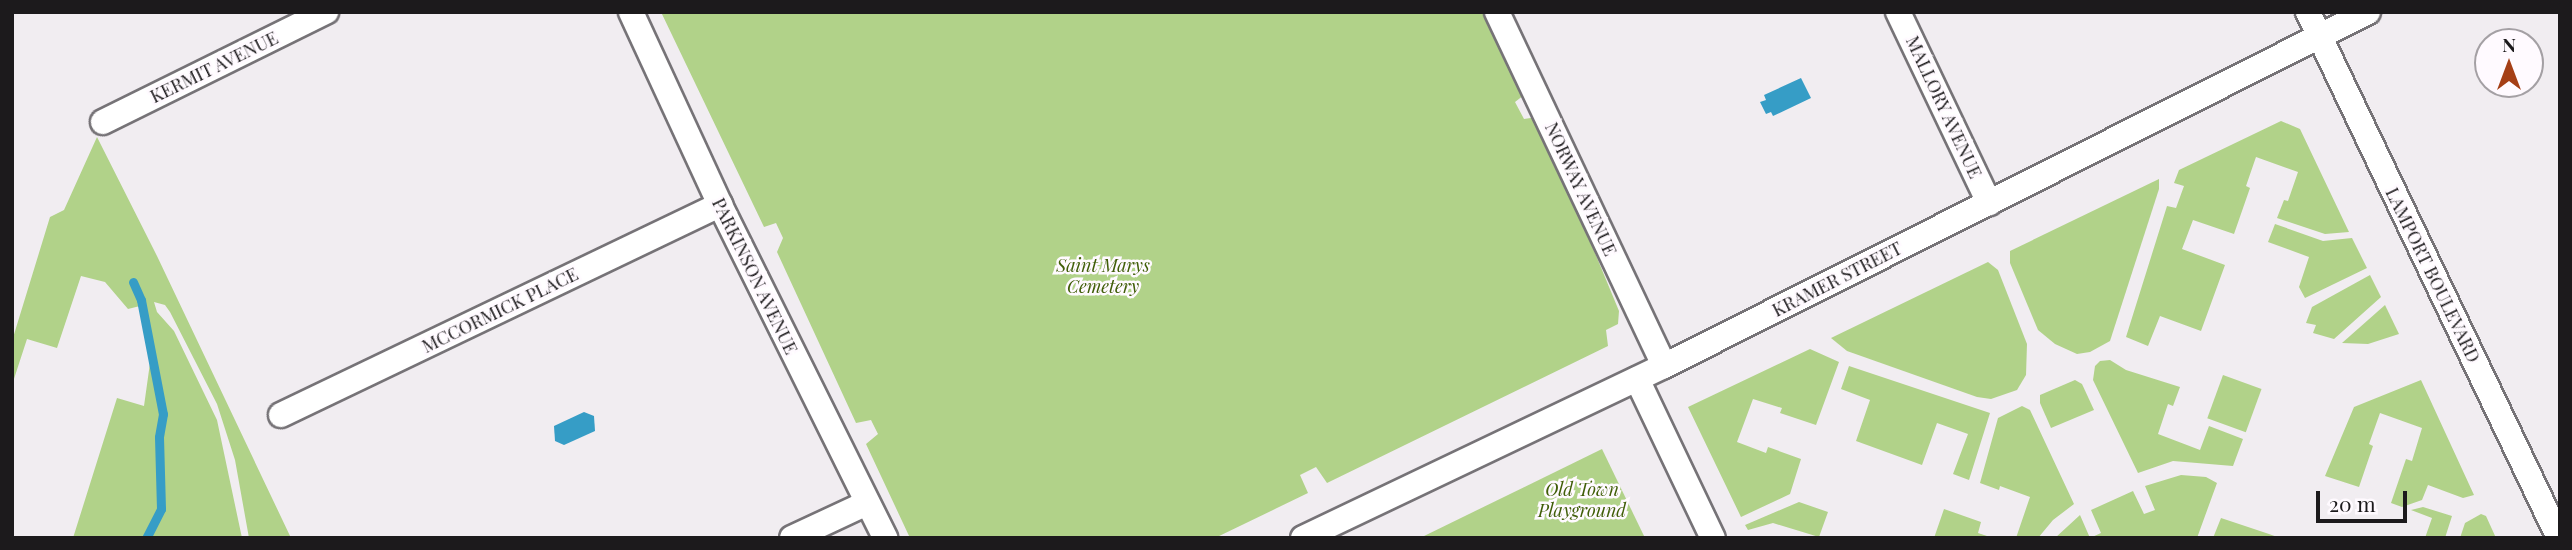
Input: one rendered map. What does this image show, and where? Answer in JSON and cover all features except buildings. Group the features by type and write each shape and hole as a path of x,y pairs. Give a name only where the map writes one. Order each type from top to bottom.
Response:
{"street":[{"name":"KERMIT AVENUE","path":"103,122 326,12"},
{"name":"PARKINSON AVENUE","path":"631,12 720,205 885,538"},
{"name":"NORWAY AVENUE","path":"1497,12 1664,366"},
{"name":"MALLORY AVENUE","path":"1898,12 1989,203"},
{"name":"LAMPORT BOULEVARD","path":"2308,12 2559,538"},
{"name":"KRAMER STREET","path":"1303,538 1664,366 2368,12"},
{"name":"MCCORMICK PLACE","path":"281,415 720,205"},
{"path":"1637,379 1713,538"},
{"path":"792,538 867,503"}],"green space":[{"name":"Saint Marys Cemetery","path":"661,12 1491,12 1524,95 1515,102 1524,119 1537,117 1540,120 1619,311 1618,324 1606,330 1608,346 1327,483 1316,467 1300,475 1308,493 1215,538 910,538 866,444 878,434 871,420 856,423 777,252 783,238 776,223 764,227"},
{"path":"2281,121 2300,129 2349,232 2325,234 2277,218 2284,200 2288,201 2298,172 2256,157 2246,186 2250,188 2234,234 2193,220 2182,249 2225,265 2201,331 2160,316 2148,346 2126,337 2167,206 2176,208 2184,186 2174,183 2179,170"},
{"path":"97,137 157,256 291,538 249,538 235,460 217,404 170,312 165,305 154,302 157,312 174,331 217,420 242,538 73,538 117,398 144,406 150,363 140,306 128,309 105,282 81,276 57,348 27,339 12,385 12,341 50,217 64,210"},
{"path":"2159,179 2159,189 2110,341 2090,352 2077,354 2055,344 2038,330 2010,263 2010,251"},
{"path":"2275,224 2323,241 2352,238 2367,268 2305,298 2299,287 2309,257 2268,242"},
{"path":"1988,262 1998,270 2027,344 2026,375 2017,390 1991,399 1977,397 1847,351 1831,338"},
{"path":"2370,275 2381,297 2334,339 2313,333 2316,325 2306,323 2312,307"},
{"path":"2385,305 2399,334 2368,344 2342,343"},
{"path":"1810,349 1839,362 1816,425 1780,413 1782,408 1753,399 1737,442 1766,453 1768,447 1801,459 1790,494 1741,517 1688,407"},
{"path":"2110,360 2126,370 2180,387 2173,406 2168,404 2158,434 2200,450 2209,426 2243,439 2233,466 2173,461 2138,473 2093,380 2095,366 2100,361"},
{"path":"1849,366 1990,413 1969,480 1953,474 1968,434 1937,423 1922,465 1856,441 1870,400 1841,389"},
{"path":"2223,375 2262,389 2246,432 2207,418"},
{"path":"2075,380 2082,384 2094,410 2051,428 2040,403 2040,395"},
{"path":"2421,380 2474,495 2463,498 2428,485 2422,500 2402,507 2391,503 2406,459 2412,461 2422,428 2380,413 2369,444 2373,446 2359,487 2325,476 2354,407"},
{"path":"2022,406 2030,410 2074,504 2053,520 2038,538 2016,538 2030,497 2000,486 1999,490 1980,483 1998,418"},
{"name":"Old Town Playground","path":"1602,449 1645,538 1420,538"},
{"path":"2181,475 2206,477 2217,483 2197,538 2090,538 2101,533 2091,510 2133,491 2144,514 2155,510 2145,486"},
{"path":"1799,502 1828,512 1819,537 1773,523 1748,530 1745,525"},
{"path":"2423,507 2452,516 2445,538 2425,538 2432,518 2411,510"},
{"path":"1944,509 1981,522 1978,533 1993,538 1934,538"},
{"path":"2481,514 2486,516 2496,538 2460,538 2465,523"},
{"path":"2080,515 2090,538 2055,538"},
{"path":"2221,518 2269,534 2280,538 2213,538"}],"water":[{"path":"1801,78 1811,98 1773,116 1771,112 1766,114 1760,102 1766,100 1764,95"},
{"path":"584,412 594,416 595,431 564,445 555,441 554,426"}],"waterway":[{"path":"133,282 141,300 163,414 159,437 161,509 146,538"}]}
